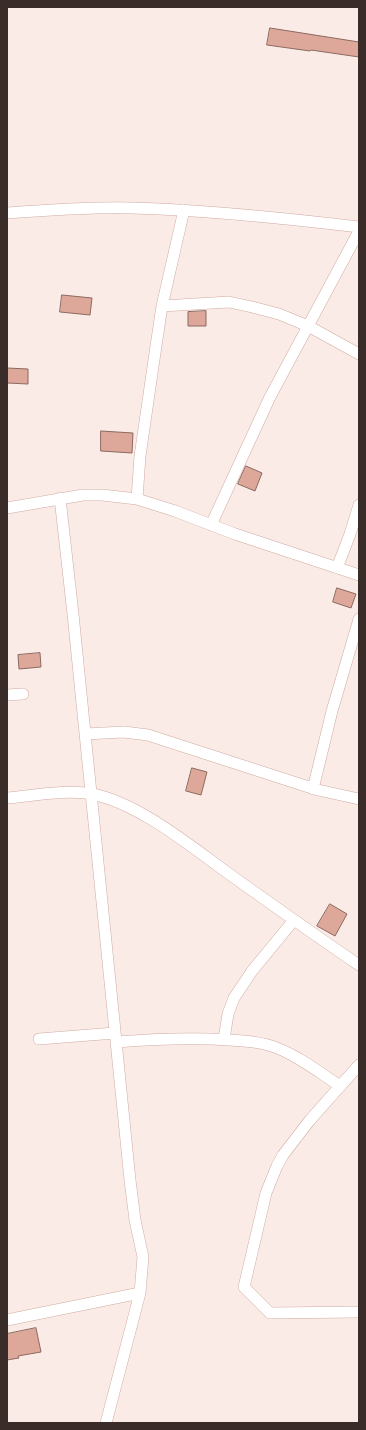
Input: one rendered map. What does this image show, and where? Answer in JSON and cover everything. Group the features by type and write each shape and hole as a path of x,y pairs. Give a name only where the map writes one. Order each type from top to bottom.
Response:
{"street":[{"path":"7,213 109,208 184,210 359,227"},
{"path":"137,499 140,456 162,306 184,210"},
{"path":"211,525 270,397 332,284 359,231"},
{"path":"162,306 229,302 279,314 308,326 359,354"},
{"path":"7,508 83,495 102,495 137,499 359,575"},
{"path":"60,498 130,1180 135,1220 142,1257 140,1293 106,1423"},
{"path":"337,568 359,505"},
{"path":"313,789 332,711 359,619"},
{"path":"7,695 22,694"},
{"path":"85,734 124,732 148,735 313,789 359,799"},
{"path":"7,798 63,793 91,794 122,804 145,816 177,837 359,965"},
{"path":"224,1039 228,1014 234,998 252,971 294,920"},
{"path":"39,1039 116,1037 205,1038 256,1042 276,1048 295,1057 340,1086"},
{"path":"359,1065 310,1120 277,1166 266,1193 244,1287 270,1313 359,1312"},
{"path":"7,1320 140,1293"}],"building":[{"path":"270,28 359,42 359,57 267,45"},
{"path":"62,295 92,298 90,315 60,312"},
{"path":"206,311 206,326 188,326 188,312"},
{"path":"7,368 28,369 28,384 7,383"},
{"path":"101,431 133,433 132,453 101,451"},
{"path":"246,466 262,473 255,491 238,484"},
{"path":"337,588 356,594 351,608 333,602"},
{"path":"40,653 41,667 19,669 18,655"},
{"path":"192,768 207,772 201,795 186,791"},
{"path":"330,904 347,914 335,936 317,926"},
{"path":"36,1328 41,1352 18,1356 19,1358 7,1360 7,1334"}]}
